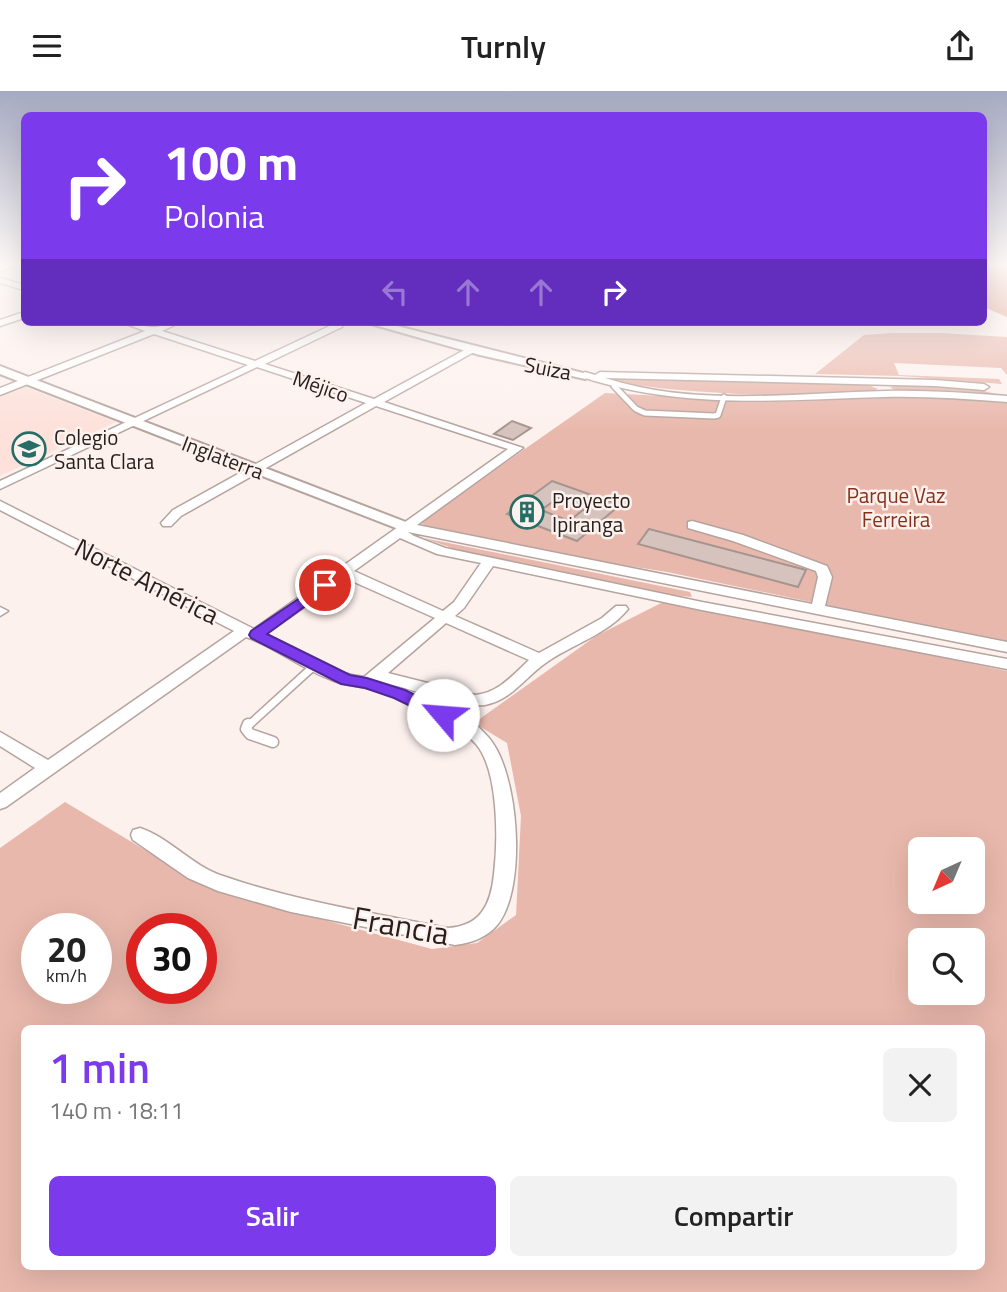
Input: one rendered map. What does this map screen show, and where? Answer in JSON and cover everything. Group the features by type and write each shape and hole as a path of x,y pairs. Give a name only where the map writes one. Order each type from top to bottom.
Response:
{"street":[{"name":"Méjico","path":"137,326 517,448 404,529"},
{"path":"0,392 168,326"},
{"path":"0,485 337,326"},
{"name":"Suiza","path":"384,326 471,350 585,375 609,384 656,392 724,397 884,394 1007,399"},
{"path":"166,523 177,513 254,468 471,350"},
{"name":"Inglaterra","path":"0,370 404,529"},
{"path":"585,375 934,383 1007,389"},
{"path":"877,382 884,394"},
{"name":"Norte América","path":"0,505 314,665 346,680 371,679 414,700 484,742"},
{"path":"692,525 738,538 822,569 825,577 817,611"},
{"path":"404,529 409,539 426,546 489,561 1007,664"},
{"path":"0,802 404,529 1007,647"},
{"path":"371,679 459,605 489,561"},
{"path":"344,572 540,659"},
{"path":"614,587 621,609"},
{"path":"702,605 706,589"},
{"path":"371,679 475,700 487,699 502,693 540,659 607,621 621,609 665,597"},
{"path":"768,618 771,602"},
{"path":"0,738 48,768"},
{"name":"Francia","path":"140,835 195,873 218,883 291,904 433,935 468,935 489,922 496,911 505,869 501,792 492,754 484,742"}],"lane":[{"path":"609,384 636,409 658,415 718,415 724,397"},
{"path":"273,742 250,734 246,729 249,723 314,665"}],"shaded area":[{"name":"Colegio Santa Clara","path":"25,387 116,422 0,476 0,397"}],"green space":[{"path":"891,333 1007,337 1007,375 1001,368 894,363 899,375 999,379 1002,384 900,376 815,374 864,335"},
{"path":"613,380 866,384 878,389 830,395 747,394 664,388"},
{"path":"900,385 976,389 996,394 896,391 890,387"},
{"name":"Parque Vaz Ferreira","path":"605,393 741,400 930,397 1007,403 1007,643 667,572 434,529 422,524 423,520"},
{"path":"424,538 690,592 692,597 671,595 460,551"},
{"path":"667,600 1007,671 1007,1292 0,1292 0,848 65,802 210,889 432,949 477,943 516,915 521,816 507,743 474,723 596,636"}],"building":[{"path":"512,421 531,428 513,440 494,434"},
{"name":"Proyecto Ipiranga","path":"552,481 620,505 577,541 507,514","holes":["561,496 588,506 569,521 541,510"]},
{"path":"649,529 806,570 798,587 638,544"}],"place":[{"name":"Colegio Santa Clara","path":"29,449"},
{"name":"Proyecto Ipiranga","path":"527,512"}],"route":[{"path":"325,585 256,635 346,680 367,683 400,694 443,715"}]}
